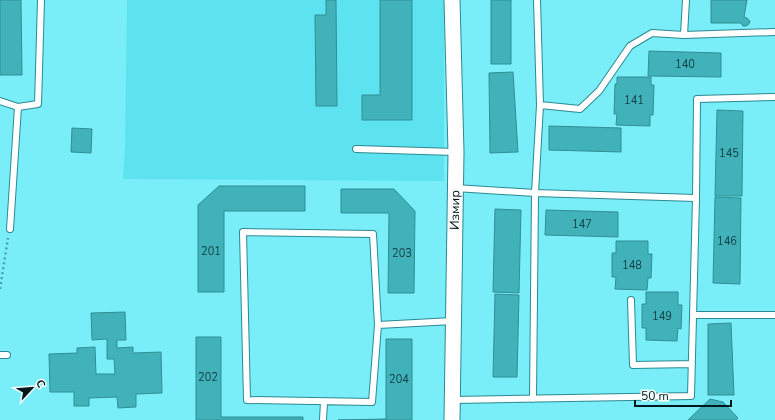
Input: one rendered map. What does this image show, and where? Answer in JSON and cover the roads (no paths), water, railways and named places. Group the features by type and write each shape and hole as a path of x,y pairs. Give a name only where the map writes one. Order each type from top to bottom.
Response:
{"street":[{"name":"Измир","path":"452,0 456,152 452,420"}],"lane":[{"path":"0,101 18,107 38,104 41,0"},
{"path":"533,399 535,193 540,105 537,0"},
{"path":"684,35 686,0"},
{"path":"540,105 580,109 599,91 630,46 652,33 684,35 775,32"},
{"path":"452,400 691,396 697,99 775,97"},
{"path":"10,229 18,107"},
{"path":"356,149 456,152"},
{"path":"455,188 535,193 696,198"},
{"path":"243,232 373,234 378,325 372,402 247,400 243,232"},
{"path":"631,300 633,365 692,364"},
{"path":"693,315 775,315"},
{"path":"378,325 453,321"},
{"path":"323,420 324,402"}]}
